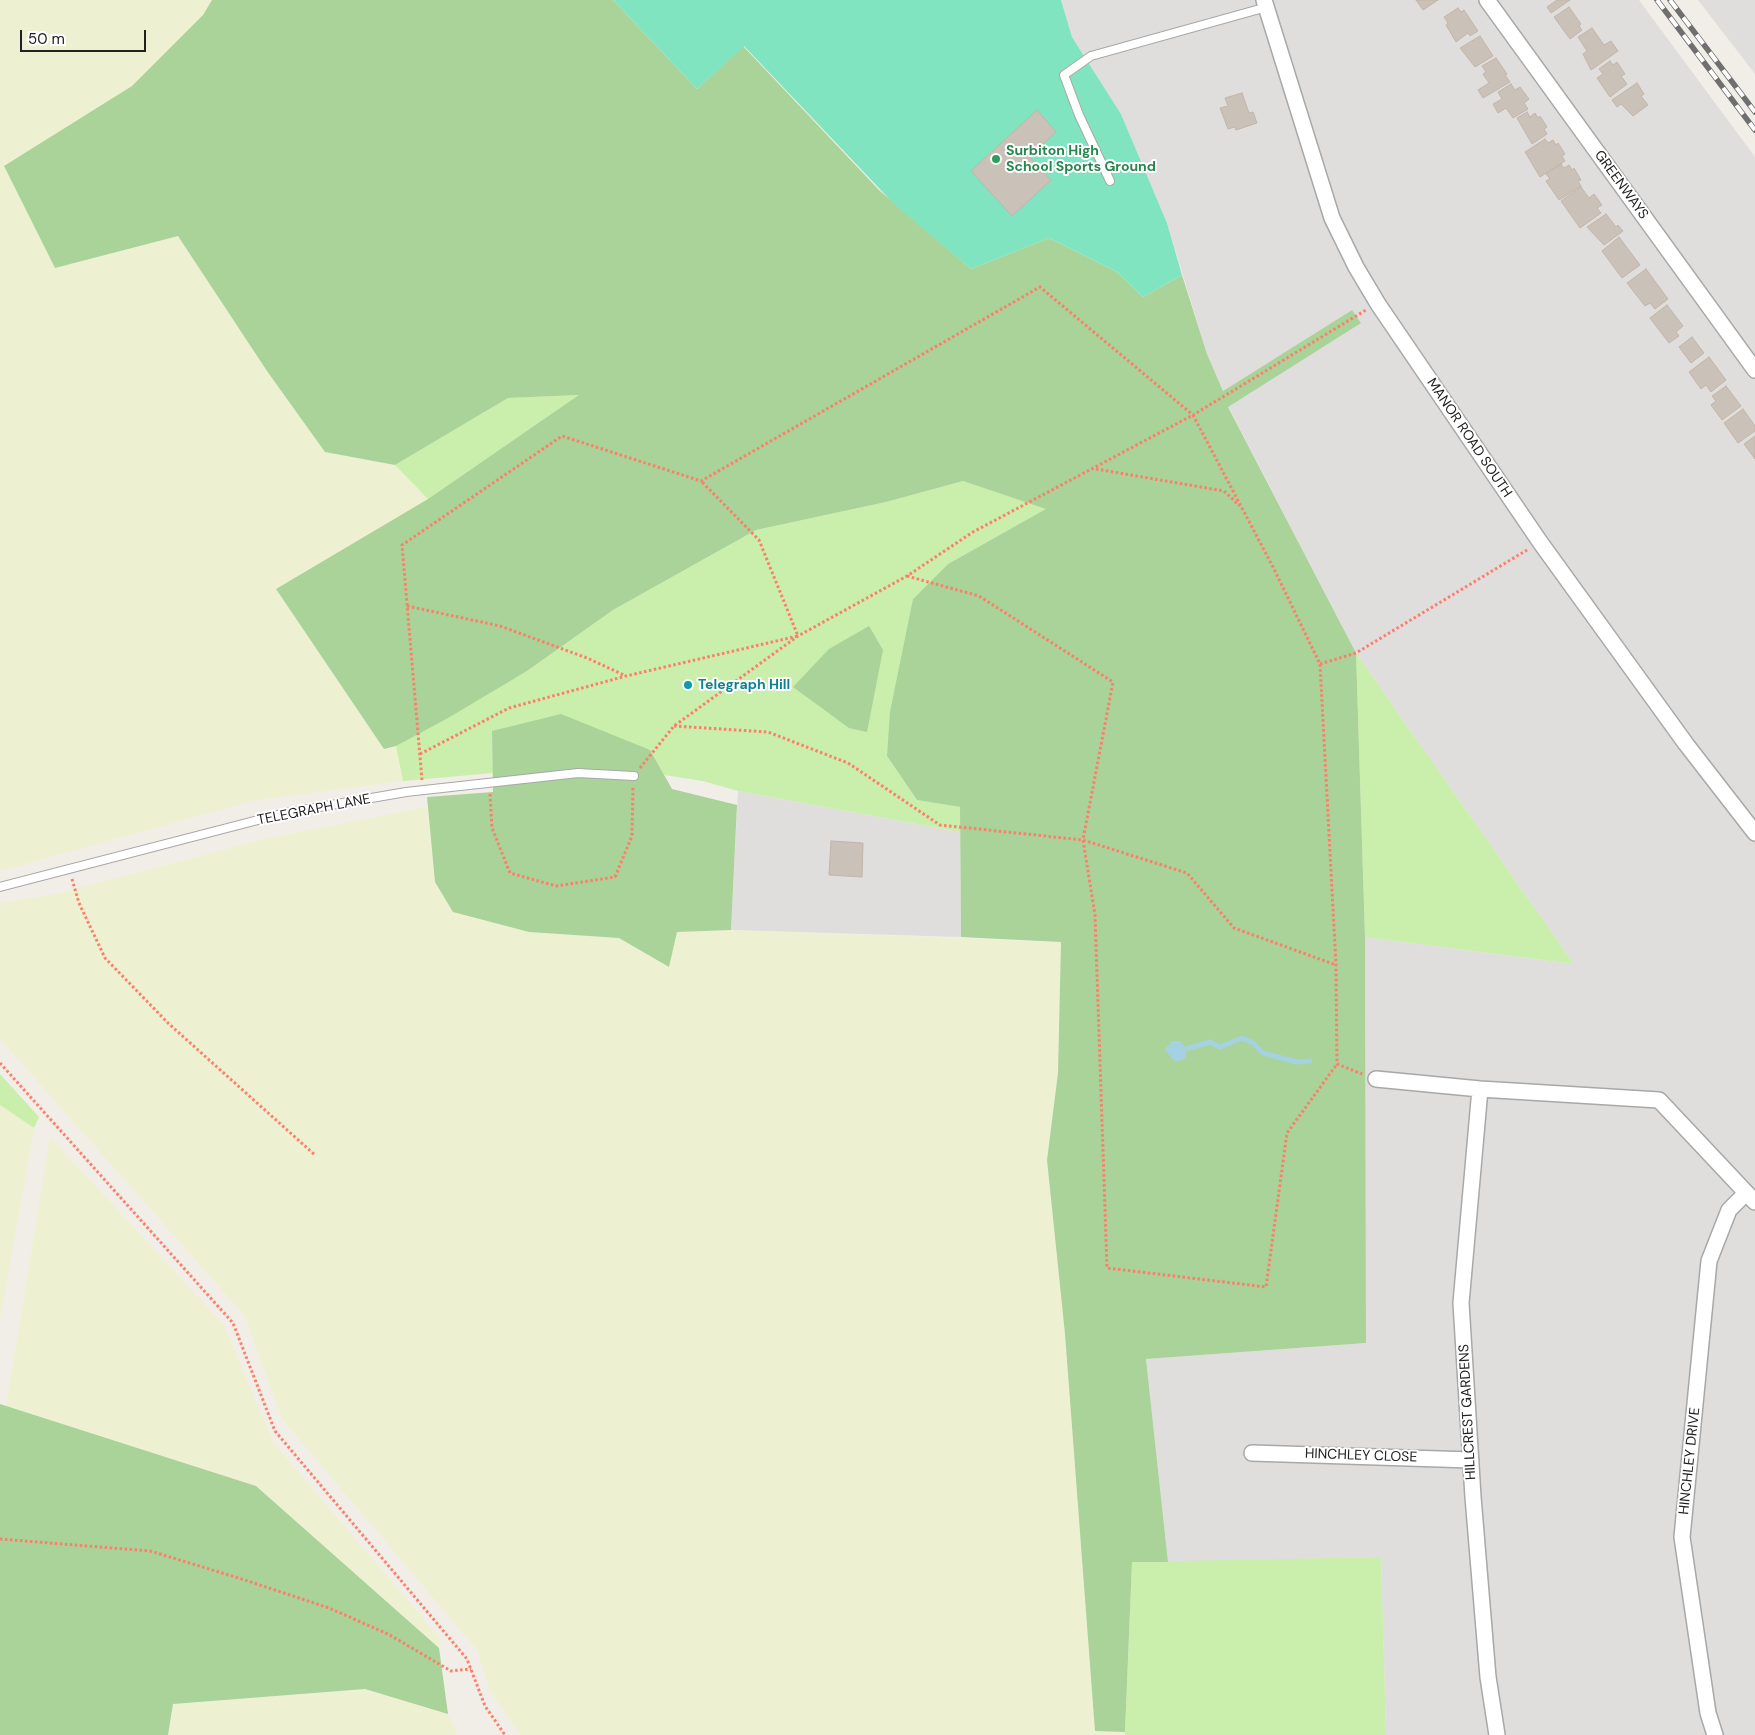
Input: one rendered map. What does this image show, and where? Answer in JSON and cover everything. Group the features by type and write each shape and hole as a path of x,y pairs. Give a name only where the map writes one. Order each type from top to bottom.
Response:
{"street":[{"name":"GREENWAYS","path":"1487,0 1755,370"},
{"name":"MANOR ROAD SOUTH","path":"1265,4 1332,218 1356,267 1378,304 1540,542 1686,744 1755,833"},
{"path":"1376,1079 1480,1090 1659,1100 1750,1198"},
{"name":"HILLCREST GARDENS","path":"1480,1090 1462,1303 1471,1460 1488,1677 1497,1735"},
{"name":"HINCHLEY DRIVE","path":"1715,1735 1708,1713 1682,1537 1709,1261 1729,1210 1750,1198"},
{"name":"HINCHLEY CLOSE","path":"1252,1453 1471,1460"}],"lane":[{"path":"1110,181 1079,115 1064,75 1091,56 1265,4"},
{"name":"TELEGRAPH LANE","path":"0,887 285,813 423,790 489,782 578,773 634,776"}],"path":[{"path":"701,481 1040,287 1193,415 1242,507 1320,664 1336,965 1337,1064 1288,1133 1266,1288 1107,1268 1095,915 1083,840 1113,682 979,596 907,576"},
{"path":"489,782 492,828 510,873 556,886 615,877 632,836 634,776 674,726 798,636 907,576 973,532 1096,469 1193,415 1378,304"},
{"path":"423,790 402,545 562,436 701,481 759,540 798,636"},
{"path":"1096,469 1224,491 1242,507"},
{"path":"1320,664 1356,654 1540,542"},
{"path":"407,606 500,626 587,658 626,676"},
{"path":"420,754 509,708 626,676 798,636"},
{"path":"674,726 768,732 848,763 940,824 1083,840 1187,873 1234,928 1336,965"},
{"path":"69,869 79,903 105,958 168,1023 315,1155"},
{"path":"0,1062 233,1323 275,1431 467,1659 485,1706 505,1735"},
{"path":"1337,1064 1376,1079"},
{"path":"0,1539 150,1551 329,1608 388,1634 451,1670 471,1669"}],"shaded area":[{"path":"1061,0 1639,0 1755,157 1755,1735 1386,1735 1381,1557 1168,1562 1146,1359 1366,1343 1365,937 1574,964 1356,653 1228,406 1360,323 1352,310 1223,391 1207,354 1167,223 1121,114 1072,37"},
{"path":"1698,0 1755,0 1755,74"},
{"path":"738,791 960,832 961,937 731,930"}],"green space":[{"path":"0,0 212,0 203,15 132,86 5,166 55,268 178,235 325,452 395,465 428,499 276,589 384,748 396,746 403,781 256,800 0,871"},
{"path":"212,0 613,0 697,89 743,46 879,190 971,269 1049,238 1117,272 1143,297 1182,275 1207,354 1223,391 1352,310 1361,323 1228,407 1356,653 1365,937 1366,1343 1146,1359 1168,1562 1132,1562 1125,1732 1095,1731 1065,1334 1047,1160 1058,1073 1061,942 961,937 960,807 917,800 887,756 890,712 913,599 948,564 1046,509 963,481 886,502 756,530 613,610 527,671 448,718 396,746 384,749 276,589 428,499 579,395 508,398 395,465 325,452 267,371 178,236 55,268 4,166 132,86 203,15"},
{"name":"Surbiton High School Sports Ground","path":"613,0 1061,0 1072,37 1121,114 1167,223 1182,275 1143,297 1117,272 1049,238 971,269 895,205 744,46 697,89"},
{"path":"580,395 428,499 395,465 508,398"},
{"path":"963,481 1047,509 948,564 913,599 887,756 917,800 960,807 960,832 738,791 703,781 664,775 650,750 492,731 493,773 403,781 396,746 527,671 613,610 756,530 886,502"},
{"path":"869,626 883,650 867,732 849,728 793,687 829,649"},
{"path":"1356,653 1574,964 1365,937"},
{"path":"561,714 650,750 672,789 737,805 731,930 677,932 669,967 619,938 529,932 453,912 435,882 427,797 493,792 492,731"},
{"path":"427,807 435,882 529,932 619,938 668,967 677,932 731,930 1061,942 1058,1073 1047,1160 1065,1334 1095,1731 1125,1732 1125,1735 520,1735 490,1691 477,1650 282,1419 244,1315 0,1039 0,903 60,893 268,838"},
{"path":"0,1074 39,1117 34,1128 0,1105"},
{"path":"0,1105 34,1128 0,1321"},
{"path":"50,1137 224,1325 273,1442 439,1637 439,1648 256,1486 6,1406"},
{"path":"0,1404 256,1486 439,1648 448,1714 365,1689 173,1704 168,1735 0,1735"},
{"path":"1381,1557 1386,1735 1125,1735 1132,1562"},
{"path":"365,1689 448,1714 457,1735 168,1735 173,1704"}],"water":[{"path":"1172,1041 1181,1041 1186,1049 1186,1058 1177,1062 1171,1058 1165,1049"}],"building":[{"path":"1416,0 1438,0 1423,10"},
{"path":"1557,0 1570,0 1551,13 1547,7"},
{"path":"1569,7 1581,24 1579,26 1582,30 1570,39 1554,17"},
{"path":"1458,8 1461,12 1464,10 1478,31 1470,36 1468,33 1456,42 1446,25 1448,23 1444,17"},
{"path":"1592,28 1604,45 1611,41 1618,51 1591,70 1583,54 1587,51 1578,37"},
{"path":"1480,36 1493,56 1475,67 1460,48"},
{"path":"1496,58 1510,82 1483,98 1478,90 1489,83 1483,74 1486,72 1482,66"},
{"path":"1610,61 1613,65 1617,62 1625,74 1621,76 1627,84 1610,97 1597,78 1603,74 1599,69"},
{"path":"1637,83 1644,94 1641,96 1648,105 1633,116 1621,104 1617,107 1612,100"},
{"path":"1511,84 1515,90 1520,87 1529,99 1524,103 1528,109 1513,118 1506,108 1498,113 1493,104 1502,99 1498,92"},
{"path":"1242,93 1249,113 1253,112 1257,123 1236,130 1235,127 1228,129 1220,108 1228,106 1225,98"},
{"path":"1037,110 1056,132 1029,156 1051,180 1012,216 971,171"},
{"path":"1527,112 1530,117 1535,113 1538,118 1540,116 1547,127 1544,129 1547,134 1532,144 1517,118"},
{"path":"1545,139 1548,143 1553,140 1556,145 1558,143 1565,154 1562,156 1565,161 1540,177 1525,152"},
{"path":"1561,164 1564,168 1569,165 1572,170 1574,168 1581,180 1578,181 1581,186 1559,200 1546,181 1550,179 1546,174"},
{"path":"1581,187 1589,198 1594,194 1602,205 1597,208 1601,213 1580,228 1561,201"},
{"path":"1606,214 1616,227 1618,225 1623,231 1604,245 1587,227"},
{"path":"1619,237 1640,265 1622,278 1602,251"},
{"path":"1646,269 1668,299 1655,309 1650,303 1645,306 1627,283"},
{"path":"1667,305 1683,326 1676,332 1679,336 1669,343 1650,318"},
{"path":"1692,337 1704,353 1691,363 1679,347"},
{"path":"1709,357 1726,380 1711,392 1706,385 1701,389 1689,372"},
{"path":"1726,386 1741,406 1722,420 1711,405 1716,401 1712,396"},
{"path":"1743,409 1755,426 1755,431 1738,443 1724,423"},
{"path":"1755,436 1755,459 1744,444"},
{"path":"831,841 863,843 862,877 829,875"}],"waterway":[{"path":"1186,1049 1210,1042 1220,1047 1242,1038 1253,1043 1263,1053 1297,1062 1310,1061"}],"railway":[{"path":"1657,0 1755,130"},
{"path":"1670,0 1755,112"}],"place":[{"name":"Surbiton High School Sports Ground","path":"996,159"},
{"name":"Telegraph Hill","path":"688,685"}]}
